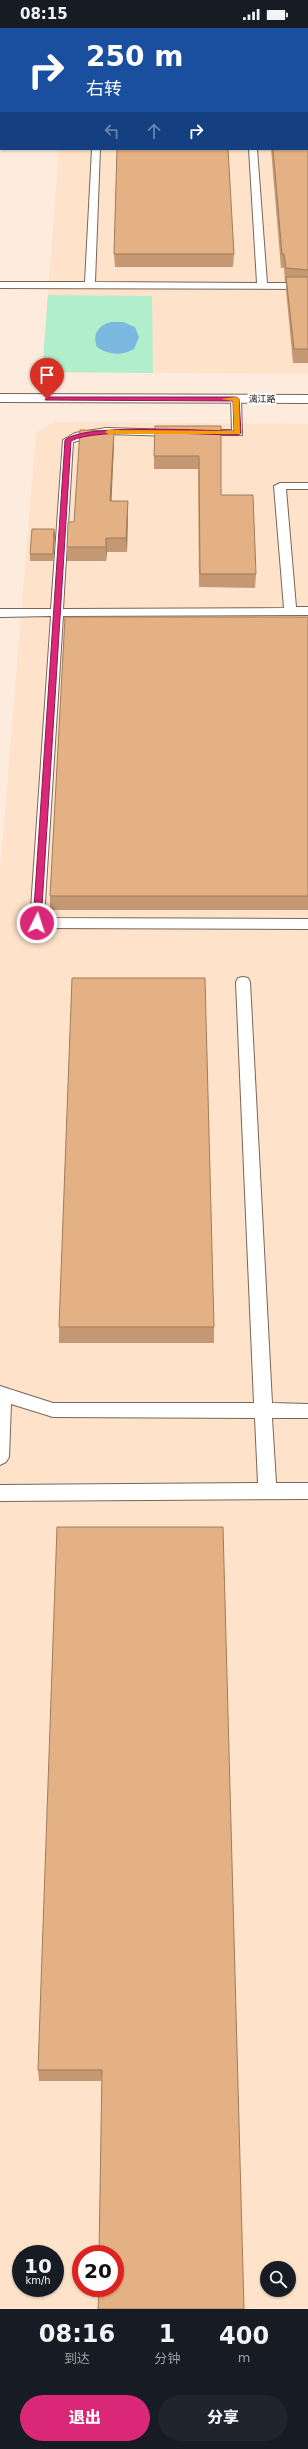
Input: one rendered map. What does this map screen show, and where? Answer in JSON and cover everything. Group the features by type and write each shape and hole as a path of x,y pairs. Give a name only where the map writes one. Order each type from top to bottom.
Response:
{"street":[{"name":"漓江路","path":"0,398 308,399"}],"lane":[{"path":"90,285 96,150"},
{"path":"252,150 262,286"},
{"path":"0,285 308,286"},
{"path":"236,399 238,433 107,432 77,435 68,440 37,923 308,924"},
{"path":"290,611 280,486 308,486"},
{"path":"0,613 308,611"},
{"path":"243,982 267,1491"},
{"path":"0,1457 2,1393 53,1410 308,1411"},
{"path":"0,1493 308,1491"}],"shaded area":[{"path":"59,150 308,150 308,374 42,372"},
{"path":"56,422 308,424 308,2309 0,2309 0,871 36,433"}],"green space":[{"path":"48,295 152,296 153,373 42,372"}],"water":[{"path":"123,322 135,327 139,337 134,349 125,353 115,354 106,352 97,347 95,338 97,331 106,323"}],"building":[{"path":"117,150 228,150 234,254 114,254"},
{"path":"273,150 308,150 308,270 286,268 284,254 282,254"},
{"path":"286,277 308,277 308,349 294,349"},
{"path":"155,426 221,426 221,495 253,495 256,574 200,574 199,456 154,456"},
{"path":"80,430 114,431 110,501 128,501 126,538 106,538 106,547 67,547 68,522 74,522"},
{"path":"32,529 54,529 53,554 30,554"},
{"path":"65,617 308,617 308,896 50,896"},
{"path":"72,978 205,978 214,1327 59,1327"},
{"path":"57,1527 223,1527 244,2309 98,2309 99,2297 124,2297 124,2245 99,2245 102,2070 38,2070"}],"slow traffic":[{"path":"108,432 238,433 236,399 224,399"}],"route":[{"path":"37,923 68,440 77,435 107,432 238,433 236,399 47,399"}]}
